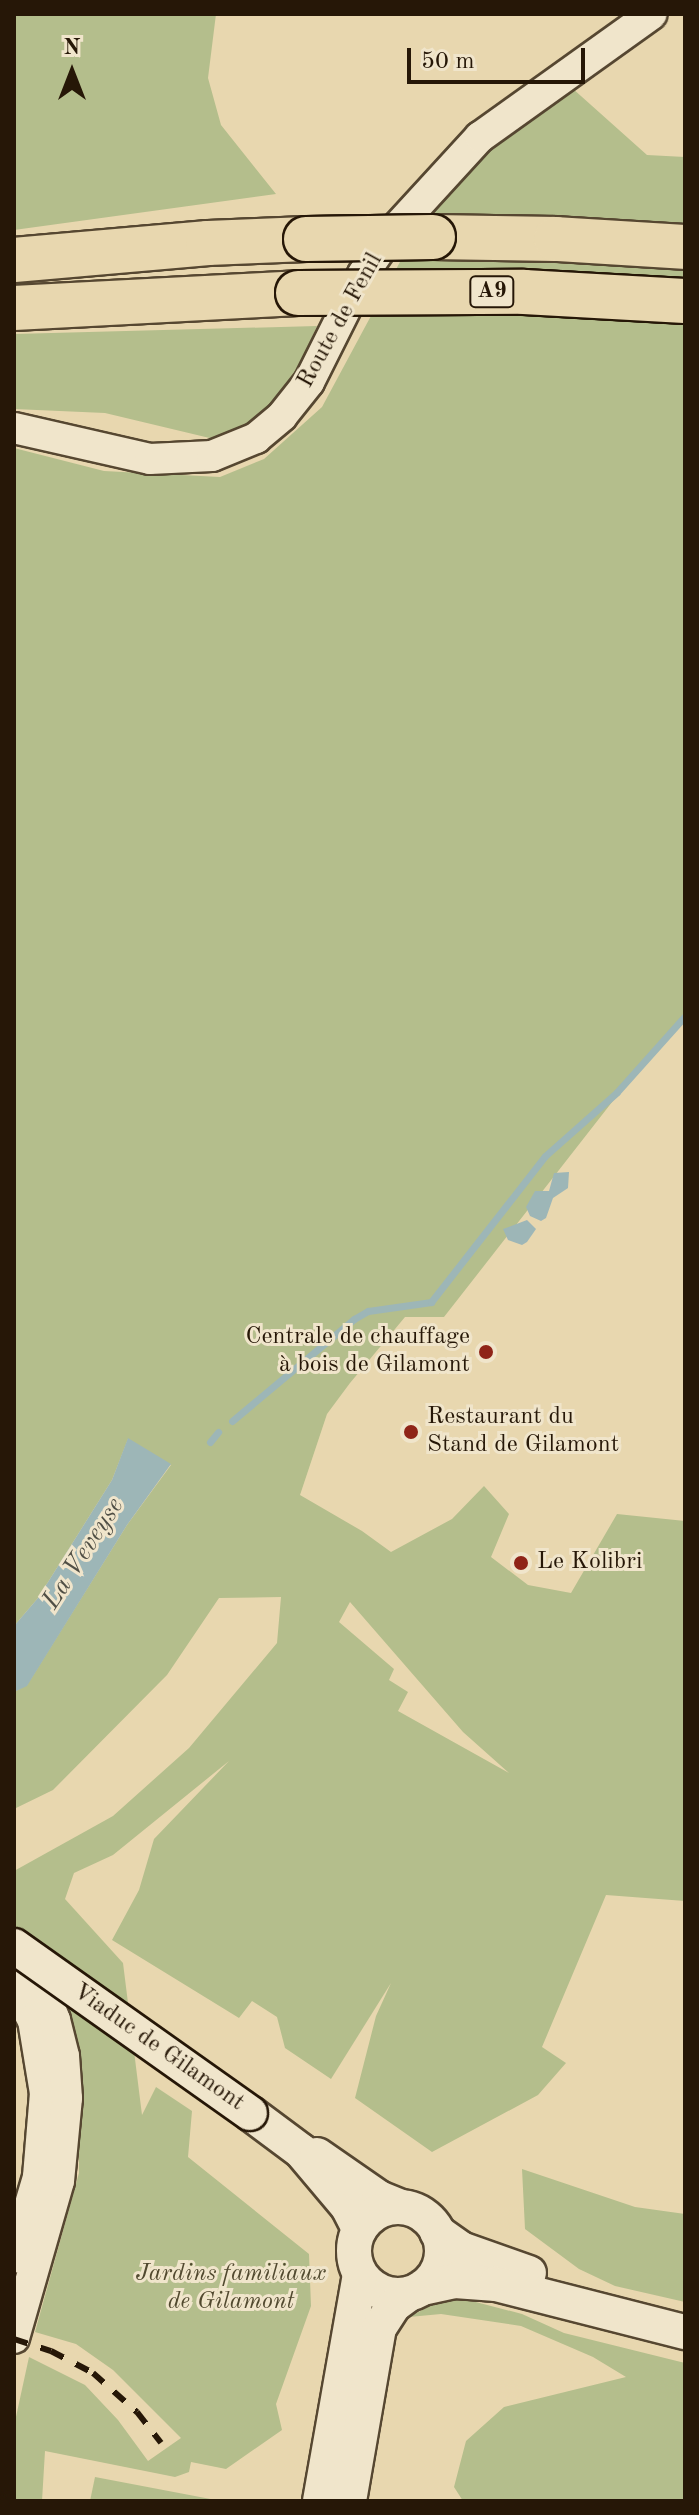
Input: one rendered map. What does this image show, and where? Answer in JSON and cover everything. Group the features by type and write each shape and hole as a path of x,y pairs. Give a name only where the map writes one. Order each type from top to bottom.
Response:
{"highway":[{"path":"14,260 208,243 306,239 541,238 685,247"},
{"name":"A9","path":"14,308 298,293 524,292 685,301"}],"main road":[{"name":"Viaduc de Gilamont","path":"14,1944 301,2151 348,2207 359,2229"},
{"name":"Viaduc de Gilamont","path":"301,2151 323,2157 379,2198 401,2207"},
{"path":"320,2501 360,2274 354,2252 359,2229 380,2211 401,2207 425,2217 437,2232 461,2249 569,2288 624,2315"},
{"path":"349,2501 377,2338 384,2318 433,2277 440,2263 442,2247 437,2232"},
{"path":"360,2274 381,2291 415,2291 472,2281 685,2332"}],"street":[{"name":"Route de Fenil","path":"14,428 150,459 212,456 256,438 282,416 309,382 363,274 391,234 480,137 652,14"},
{"path":"14,1944 37,1974 55,2020 64,2056 67,2098 59,2181 16,2332"},
{"path":"14,1985 33,2020 45,2093 38,2177 14,2258"}],"green space":[{"path":"14,14 216,14 208,78 221,125 276,194 14,230"},
{"name":"Jardins familiaux de Gilamont","path":"572,88 647,155 685,157 685,1016 616,1097 444,1317 405,1317 350,1383 327,1414 300,1495 362,1531 391,1552 452,1519 484,1486 509,1514 491,1557 528,1585 571,1593 617,1514 685,1521 685,1901 606,1895 542,2047 566,2063 538,2095 432,2152 355,2098 376,2016 391,1983 331,2079 285,2048 277,2017 252,2001 239,2018 112,1940 139,1890 154,1839 229,1761 113,1855 74,1873 65,1899 123,1963 142,2115 156,2087 192,2111 188,2157 309,2254 311,2306 276,2404 282,2430 226,2469 191,2462 189,2472 175,2477 45,2451 42,2501 14,2501 14,2426 29,2357 85,2385 118,2420 148,2461 181,2438 113,2370 76,2344 35,2332 79,2173 79,2053 72,2021 14,1943 14,1871 113,1816 189,1748 277,1643 281,1597 219,1598 167,1675 53,1790 14,1809 14,1692 27,1685 127,1525 171,1465 128,1439 112,1480 38,1598 14,1626 14,448 104,471 220,477 264,459 322,407 415,234 454,186 513,130","holes":["350,1602 463,1732 509,1773 398,1711 408,1692 389,1680 394,1669 339,1622"]},
{"path":"317,326 293,379 259,421 218,440 105,413 14,409 14,334"},
{"path":"522,2169 635,2207 685,2214 685,2302 615,2286 579,2269 525,2229"},
{"path":"443,2299 472,2301 522,2314 564,2333 685,2363 685,2501 463,2501 454,2487 466,2441 504,2407 626,2377 593,2357 521,2326 441,2314 409,2317"},
{"path":"95,2477 221,2501 90,2501"}],"water":[{"path":"569,1172 568,1188 553,1198 546,1218 541,1221 530,1216 526,1207 535,1191 549,1191 554,1173"},
{"path":"527,1220 536,1229 527,1242 522,1245 508,1240 503,1229"},
{"name":"La Veveyse","path":"128,1438 171,1464 127,1525 27,1686 14,1692 14,1626 38,1598 112,1480"}],"waterway":[{"path":"232,1421 354,1319 368,1311 431,1302 545,1156 617,1092 685,1016"},
{"path":"210,1442 218,1432"}],"railway":[{"path":"14,2339 51,2351 93,2373 137,2412 161,2443"}],"place":[{"name":"Centrale de chauffage à bois de Gilamont","path":"486,1352"},
{"name":"Restaurant du Stand de Gilamont","path":"411,1432"},
{"name":"Le Kolibri","path":"521,1563"}]}
